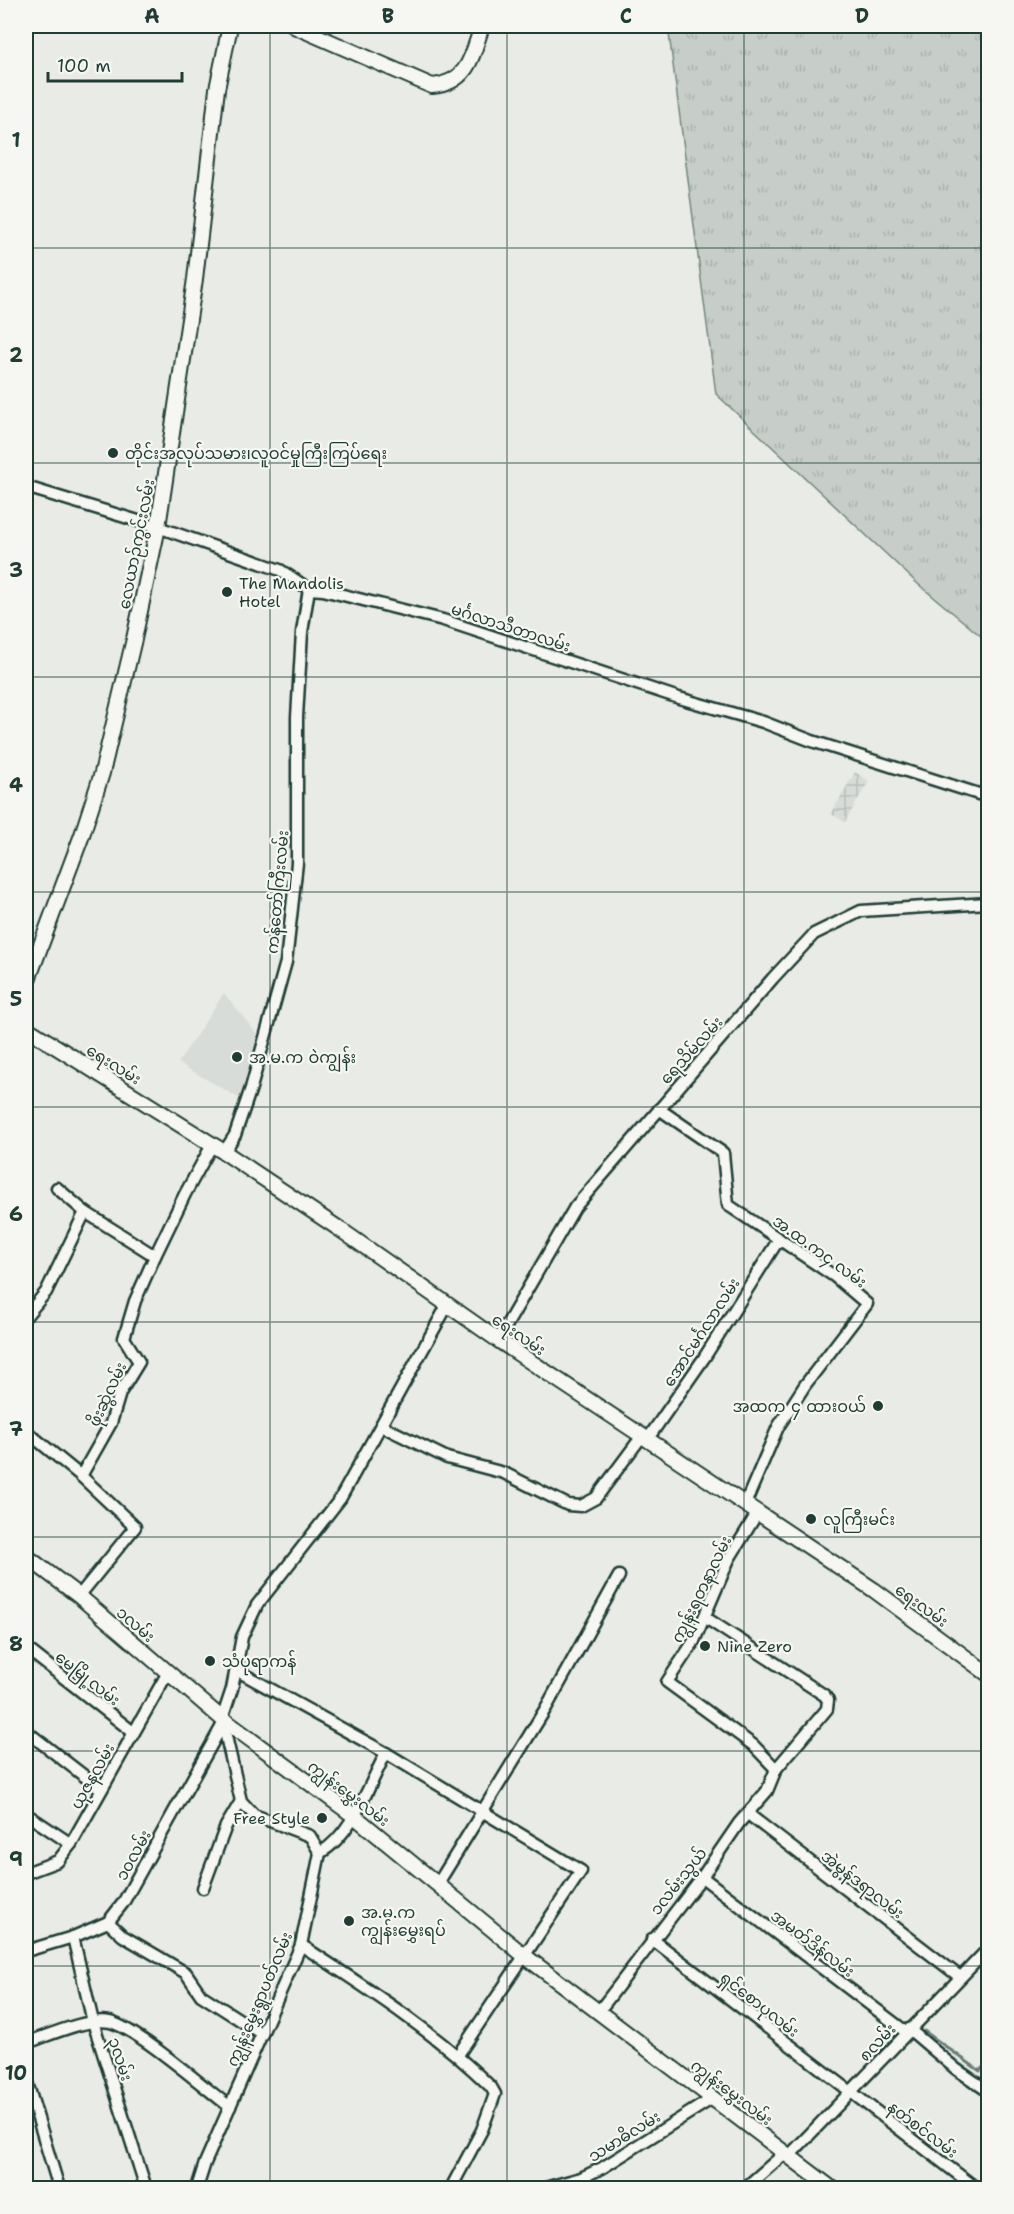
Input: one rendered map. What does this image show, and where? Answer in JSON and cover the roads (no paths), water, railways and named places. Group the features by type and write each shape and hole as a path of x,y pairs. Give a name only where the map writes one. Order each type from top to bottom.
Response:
{"street":[{"name":"လေယာဉ်ကွင်းလမ်း","path":"26,985 82,835 102,773 158,527 195,279 217,89 230,26"},
{"path":"294,26 432,86 452,83 461,75 482,26"},
{"name":"မင်္ဂလာသီတာလမ်း","path":"26,487 158,527 280,570 309,589 323,590 443,620 679,698 763,722 812,741 988,797"},
{"name":"ကန်တော်ကြီးလမ်း","path":"218,1149 235,1135 251,1089 286,962 297,863 297,717 302,632 309,589"},
{"name":"ရေသိမ်လမ်း","path":"498,1340 575,1208 814,934 861,911 988,903"},
{"name":"ရေးလမ်း","path":"26,1028 218,1149 498,1340 874,1590 988,1674"},
{"name":"အ.ထ.က၄ လမ်း","path":"659,1109 723,1153 728,1205 834,1276 867,1304 805,1385 777,1427 745,1504"},
{"name":"ဖိုးဆွဲလမ်း","path":"81,1476 111,1423 120,1394 139,1362 126,1344 125,1331 155,1256 185,1194 218,1149"},
{"path":"57,1188 85,1212 155,1256"},
{"path":"26,1316 46,1292 85,1212"},
{"name":"အောင်မင်္ဂလာလမ်း","path":"382,1426 447,1458 504,1473 568,1505 581,1506 596,1498 704,1358 779,1239"},
{"path":"386,1753 353,1815 333,1846 320,1853 310,1836 254,1815 241,1801 223,1722 242,1637 257,1605 340,1499 448,1305"},
{"path":"26,1431 81,1476 135,1527 79,1596"},
{"name":"ကျွန်းရတနာလမ်း","path":"758,1512 729,1558 706,1618 668,1682 753,1745 776,1769"},
{"name":"၁လမ်း","path":"26,1556 79,1596 223,1722"},
{"path":"437,1884 484,1812 619,1576"},
{"name":"၁လမ်းသွယ်","path":"599,2011 767,1791 776,1769 827,1709 828,1700 706,1618"},
{"name":"မေမြို့လမ်း","path":"26,1648 133,1732"},
{"path":"236,1670 386,1753 581,1871 526,1957 458,2055"},
{"name":"ယုဇနလမ်း","path":"26,1873 58,1861 70,1844 167,1674"},
{"name":"ကျွန်းမွှေးလမ်း","path":"223,1722 353,1815 526,1957 831,2188"},
{"name":"၁၀လမ်း","path":"26,1951 74,1937 108,1922 123,1903 223,1722"},
{"path":"26,1731 101,1789"},
{"path":"203,1888 226,1826 241,1801"},
{"path":"26,1814 70,1844"},
{"name":"အဲမွန်ဒရာလမ်း","path":"748,1814 960,1977"},
{"name":"ကျွန်းမွှေးရွာပတ်လမ်း","path":"197,2188 301,1945 320,1853"},
{"name":"အမတ်ဒိန်လမ်း","path":"702,1877 988,2091"},
{"path":"108,1922 123,1936 186,1972 201,1995 262,2034"},
{"name":"၃လမ်း","path":"74,1937 93,2022 146,2188"},
{"name":"ရှင်စောပုလမ်း","path":"652,1939 850,2092"},
{"path":"301,1945 400,2010 458,2055 495,2094 482,2130 451,2188"},
{"name":"၈လမ်း","path":"745,2188 787,2155 988,1949"},
{"path":"26,2043 93,2022 110,2022 137,2036 230,2107"},
{"path":"26,2079 59,2188"},
{"name":"နတ်စင်လမ်း","path":"850,2092 976,2188"},
{"name":"သမာဓိလမ်း","path":"545,2188 581,2178 602,2168 713,2098"}],"waterway":[{"path":"924,2031 980,2071 988,2061"}],"place":[{"name":"တိုင်းအလုပ်သမား၊လူဝင်မှုကြီးကြပ်ရေး","path":"113,453"},
{"name":"The Mandolis Hotel","path":"227,592"},
{"name":"အ.မ.က ဝဲကျွန်း","path":"237,1057"},
{"name":"အထက ၄ ထားဝယ်","path":"878,1406"},
{"name":"လူကြီးမင်း","path":"811,1519"},
{"name":"Nine Zero","path":"705,1646"},
{"name":"သံပုရာကန်","path":"210,1661"},
{"name":"Free Style","path":"322,1818"},
{"name":"အ.မ.က ကျွန်းမွှေးရပ်","path":"349,1921"}]}
